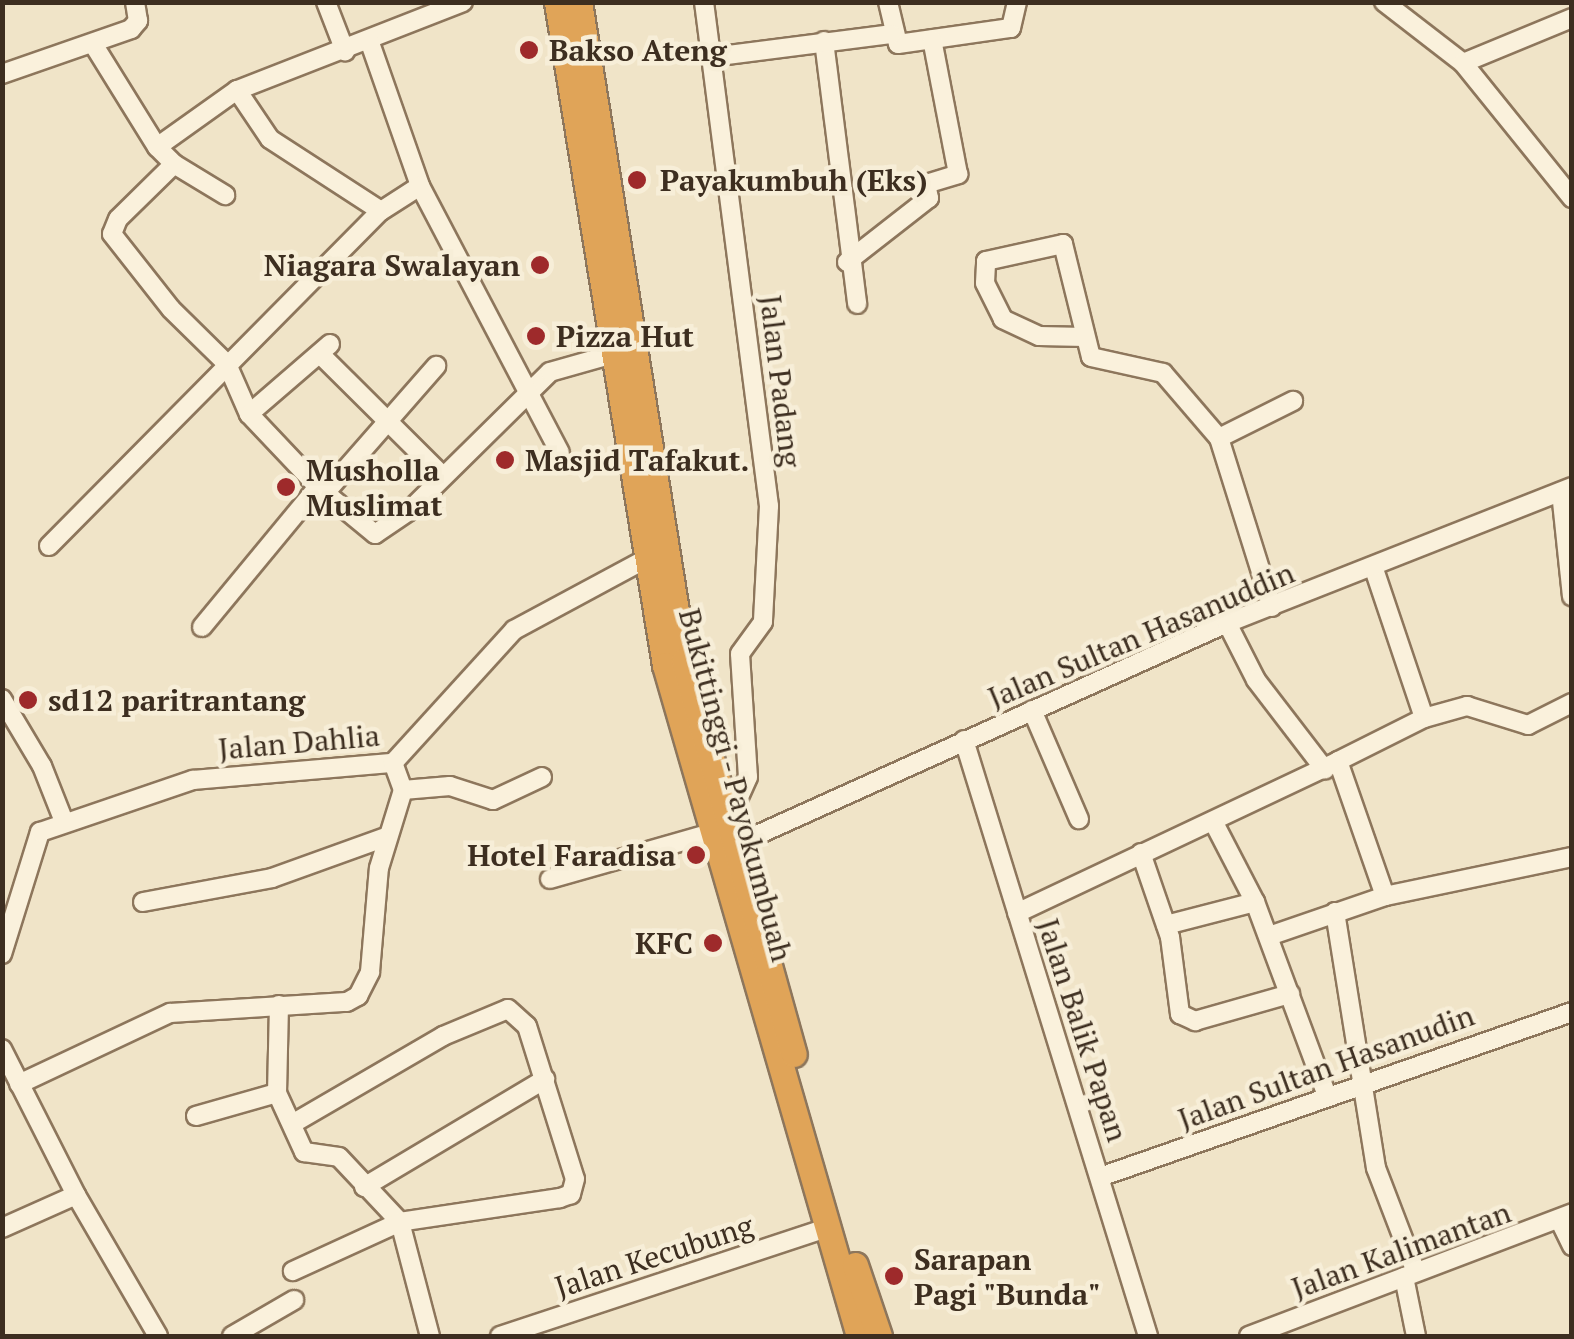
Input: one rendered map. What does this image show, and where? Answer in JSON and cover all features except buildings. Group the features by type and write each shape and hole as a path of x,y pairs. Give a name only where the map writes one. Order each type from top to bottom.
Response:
{"highway":[{"name":"Bukittinggi - Payokumbuah","path":"557,2 573,32 684,661 721,825 826,1228 860,1336"},
{"name":"Bukittinggi - Payokumbuah","path":"579,2 573,32 610,355 665,665 721,825 737,844 829,1185 878,1336"}],"street":[{"path":"2,74 95,46 137,24 135,2"},
{"path":"326,2 345,50"},
{"path":"157,147 237,90 369,40 415,11 463,2"},
{"name":"Jalan Padang","path":"704,2 769,506 763,622 740,654 748,777 721,825"},
{"path":"888,2 892,34 898,44 1011,28 1017,2"},
{"path":"1384,2 1463,64 1572,198"},
{"path":"1463,64 1572,18"},
{"path":"712,57 892,34"},
{"path":"848,262 930,198 926,184 958,174 932,39"},
{"path":"369,40 420,186 560,453"},
{"path":"824,41 848,262 858,304"},
{"path":"95,46 157,147 174,164 224,196"},
{"path":"237,90 270,140 381,211"},
{"path":"174,164 118,219 112,234 171,309 226,364 249,414 322,490 369,530 383,534 550,372 610,355"},
{"path":"50,546 381,211 420,186"},
{"path":"1085,337 1039,336 1003,319 985,283 986,261 1063,244 1085,337 1095,360 1164,373 1219,438 1272,607"},
{"path":"249,414 325,349 443,476"},
{"path":"202,627 436,366"},
{"path":"1219,438 1293,401"},
{"path":"1566,489 1572,596"},
{"name":"Jalan Sultan Hasanuddin","path":"737,844 1227,623 1566,489"},
{"name":"Jalan Dahlia","path":"63,819 194,780 393,763 514,630 646,559"},
{"path":"1374,568 1424,718"},
{"path":"1227,623 1276,710 1331,766 1385,896"},
{"path":"2,699 42,766 63,819 40,832 28,860 2,954"},
{"path":"1017,913 1331,766 1424,718 1467,706 1528,724 1572,703"},
{"path":"1032,710 1079,819"},
{"name":"Jalan Balik Papan","path":"964,740 1148,1336"},
{"path":"19,1084 170,1013 347,1002 362,991 386,837 402,790 393,763"},
{"path":"402,790 450,786 493,800 542,776"},
{"path":"1214,822 1255,902 1327,1096"},
{"path":"550,879 721,825"},
{"path":"143,902 272,878 386,837"},
{"path":"1142,853 1166,925 1178,1010 1185,1018 1195,1021 1290,994"},
{"path":"1269,936 1385,896 1572,857"},
{"path":"1166,925 1255,902"},
{"path":"1334,912 1376,1168 1410,1275 1416,1336"},
{"path":"279,1005 277,1093 304,1152 339,1158 400,1222 430,1336"},
{"path":"292,1124 443,1036 508,1008 524,1020 575,1179 570,1194 400,1222 293,1271"},
{"name":"Jalan Sultan Hasanudin","path":"1100,1177 1572,1012"},
{"path":"2,1048 76,1195 158,1336"},
{"path":"364,1187 545,1079"},
{"path":"196,1116 277,1093"},
{"path":"2,1228 76,1195"},
{"path":"1565,1216 1572,1246"},
{"name":"Jalan Kalimantan","path":"1251,1336 1565,1216"},
{"name":"Jalan Kecubung","path":"500,1336 826,1228"},
{"path":"232,1336 294,1300"}],"place":[{"name":"Bakso Ateng","path":"529,50"},
{"name":"Payakumbuh (Eks)","path":"637,180"},
{"name":"Niagara Swalayan","path":"540,265"},
{"name":"Pizza Hut","path":"536,336"},
{"name":"Masjid Tafakut.","path":"505,460"},
{"name":"Musholla Muslimat","path":"286,487"},
{"name":"sd12 paritrantang","path":"28,700"},
{"name":"Hotel Faradisa","path":"696,855"},
{"name":"KFC","path":"713,943"},
{"name":"Sarapan Pagi \"Bunda\"","path":"894,1276"}]}
